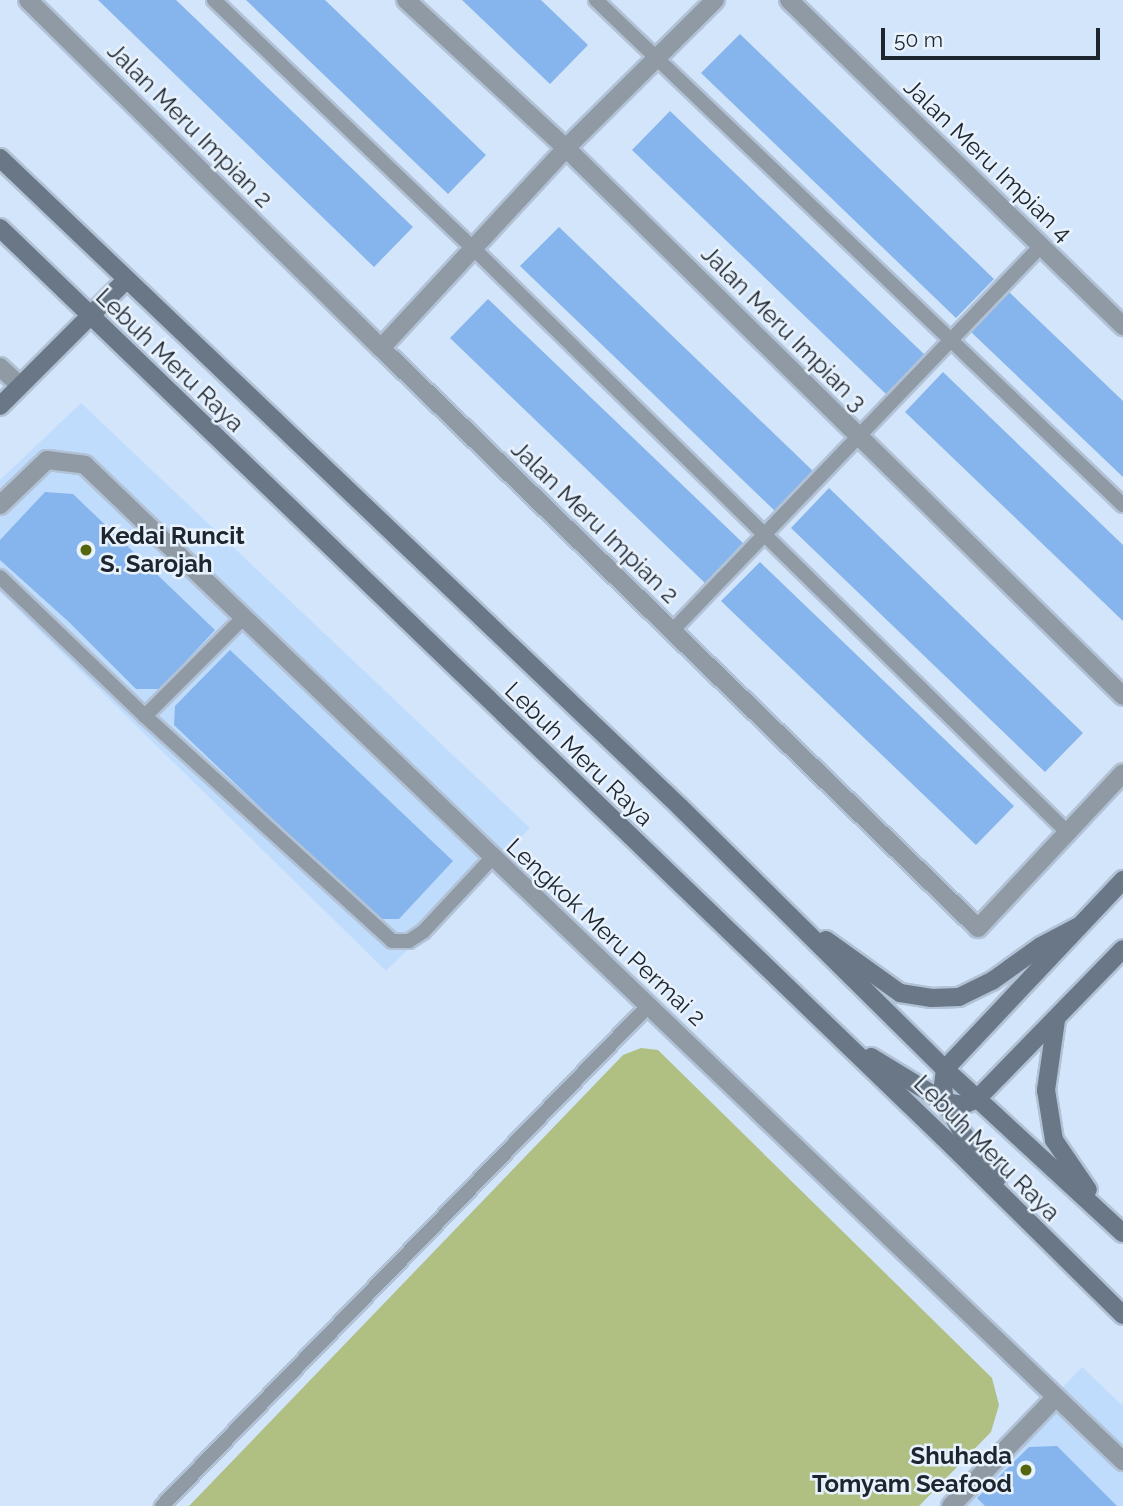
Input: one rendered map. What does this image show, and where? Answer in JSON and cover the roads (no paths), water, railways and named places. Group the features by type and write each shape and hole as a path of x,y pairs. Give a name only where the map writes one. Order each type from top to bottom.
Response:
{"main road":[{"name":"Lebuh Meru Raya","path":"0,158 670,798 977,1099 1123,1233"},
{"name":"Lebuh Meru Raya","path":"0,228 943,1137 1123,1315"},
{"path":"0,405 126,280"},
{"path":"1085,1280 981,1158 945,1102 943,1086 946,1069 1123,880"},
{"path":"780,908 900,993 932,999 959,997 992,981 1041,946 1079,926"},
{"path":"816,1016 903,1079 945,1102 963,1105 977,1099 1123,949"},
{"path":"1056,1020 1046,1090 1054,1140 1105,1215"}],"street":[{"name":"Jalan Meru Impian 3","path":"406,0 566,148 1123,696"},
{"path":"380,348 566,148 715,0"},
{"name":"Jalan Meru Impian 4","path":"789,0 1123,326"},
{"name":"Jalan Meru Impian 2","path":"31,1 380,348 978,928 1123,773"},
{"path":"0,367 19,385"},
{"name":"Lengkok Meru Permai 2","path":"0,505 47,460 85,465 1123,1461"},
{"path":"951,1506 1056,1397"}],"lane":[{"path":"214,0 474,249 1067,832"},
{"path":"596,0 1123,505"},
{"path":"672,631 763,534 860,438 1041,246"},
{"path":"0,577 145,716 392,941 409,941 423,932 492,858"},
{"path":"145,716 243,618"},
{"path":"162,1506 649,1005"}],"place":[{"name":"Kedai Runcit S. Sarojah","path":"86,550"},
{"name":"Shuhada Tomyam Seafood","path":"1026,1470"}]}
